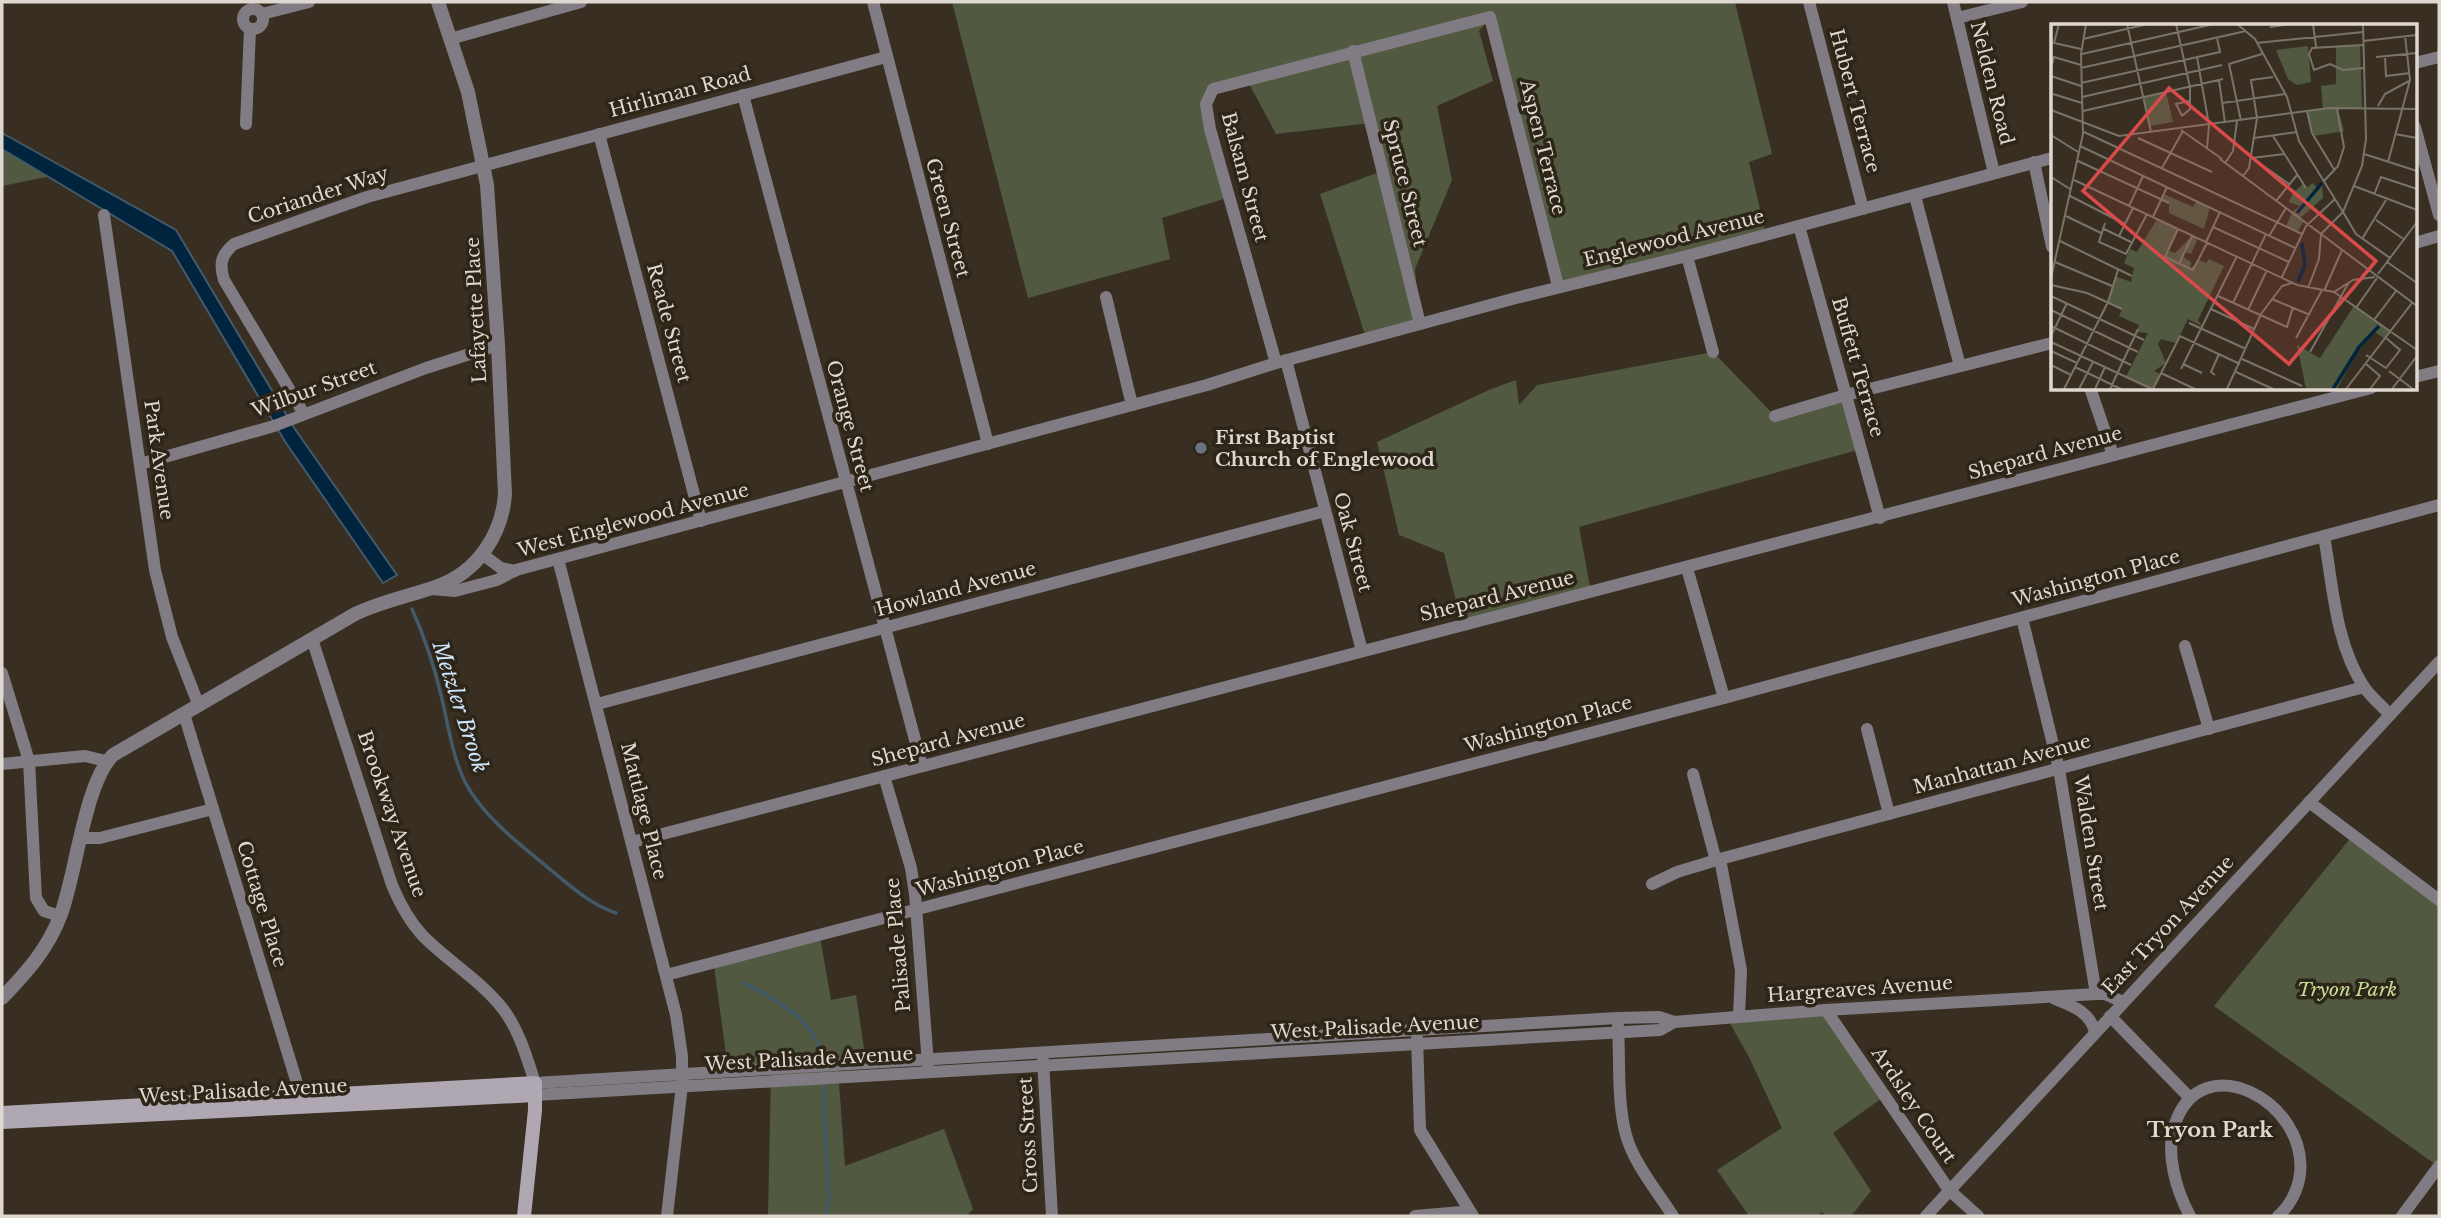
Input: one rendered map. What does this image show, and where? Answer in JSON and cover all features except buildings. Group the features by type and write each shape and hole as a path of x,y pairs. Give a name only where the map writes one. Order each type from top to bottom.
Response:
{"main road":[{"name":"West Palisade Avenue","path":"2,1122 102,1112 535,1089"},
{"path":"524,1216 535,1089"},
{"name":"West Palisade Avenue","path":"2,1113 102,1112"}],"street":[{"path":"246,124 250,29 261,26 262,14 309,2"},
{"name":"Lafayette Place","path":"429,589 461,574 482,554 495,534 504,502 492,230 483,164 468,92 438,2"},
{"path":"450,39 581,2"},
{"name":"Green Street","path":"873,2 988,444"},
{"name":"Hubert Terrace","path":"1809,2 1863,209"},
{"name":"Nelden Road","path":"1953,2 1994,173"},
{"path":"1957,18 2022,2"},
{"name":"Aspen Terrace","path":"1353,52 1490,17 1558,286"},
{"name":"Balsam Street","path":"1253,275 1210,129 1206,104 1213,89 1353,52"},
{"name":"Spruce Street","path":"1353,52 1420,324"},
{"name":"Hirliman Road","path":"483,164 886,57"},
{"path":"2416,63 2439,57"},
{"name":"Orange Street","path":"743,95 922,766"},
{"path":"2416,131 2439,215"},
{"name":"Reade Street","path":"599,134 701,521"},
{"name":"Englewood Avenue","path":"1304,355 2051,158"},
{"path":"2034,162 2051,238"},
{"name":"Coriander Way","path":"302,415 224,280 220,266 226,251 245,239 367,197 483,164"},
{"path":"1915,196 1960,366"},
{"name":"Park Avenue","path":"104,215 163,604 177,650 199,706"},
{"name":"Buffett Terrace","path":"1798,226 1880,518"},
{"path":"2416,243 2439,236"},
{"path":"1687,256 1713,352"},
{"name":"Oak Street","path":"1253,275 1325,511 1362,651"},
{"path":"1106,297 1132,405"},
{"path":"1775,416 1846,395 2051,343"},
{"name":"Wilbur Street","path":"140,464 274,426 426,368 498,345"},
{"name":"West Englewood Avenue","path":"106,761 121,749 363,610 429,589 455,591 497,580 516,570 1208,385 1304,355"},
{"path":"2416,377 2439,371"},
{"path":"2091,390 2113,455"},
{"name":"Shepard Avenue","path":"632,842 2363,390"},
{"name":"Washington Place","path":"666,975 1724,698 2439,505"},
{"name":"Howland Avenue","path":"597,704 1325,511"},
{"path":"2324,536 2346,652 2364,687 2390,715"},
{"path":"482,554 501,568 516,570"},
{"name":"Mattlage Place","path":"558,559 678,1028 682,1079 667,1216"},
{"path":"1687,568 1724,698"},
{"name":"Walden Street","path":"2022,618 2059,769 2096,994"},
{"name":"Brookway Avenue","path":"312,639 392,885 401,904 422,934 472,976 504,1010 516,1031 535,1089"},
{"path":"2185,646 2208,729"},
{"name":"East Tryon Avenue","path":"1926,1216 2439,662"},
{"path":"2,673 29,761 36,898 44,911 60,916"},
{"name":"Manhattan Avenue","path":"1651,884 1677,872 1718,860 2364,687"},
{"name":"Cottage Place","path":"184,714 300,1101"},
{"path":"1867,729 1889,814"},
{"path":"2,764 85,756 106,761 98,775 60,916 37,960 2,998"},
{"path":"1693,774 1718,860 1741,970 1739,1017"},
{"name":"Palisade Place","path":"884,776 911,868 917,909 928,1065"},
{"path":"2309,802 2439,900"},
{"path":"82,838 100,838 213,809"},
{"name":"Hargreaves Avenue","path":"1617,1018 1659,1017 1674,1022 2096,994 2105,994 2123,1002"},
{"name":"Hargreaves Avenue","path":"2049,996 2080,1010 2092,1022 2095,1032"},
{"name":"Ardsley Court","path":"1826,1010 1949,1191 1978,1216"},
{"path":"2110,1016 2189,1097"},
{"path":"1617,1018 1623,1121 1627,1137 1633,1152 1673,1216"},
{"name":"West Palisade Avenue","path":"1417,1037 1617,1018"},
{"name":"Hargreaves Avenue","path":"1618,1032 1660,1030 1674,1022"},
{"name":"West Palisade Avenue","path":"535,1089 1417,1037 1618,1032"},
{"path":"1415,1216 1465,1213 1420,1130 1417,1037"},
{"name":"Cross Street","path":"1043,1059 1052,1216"},
{"path":"2190,1216 2179,1194 2170,1145 2179,1111 2189,1097 2207,1087 2233,1088 2267,1101 2286,1120 2299,1147 2300,1170 2290,1203 2278,1216"},
{"path":"2402,1216 2439,1166"}],"green space":[{"path":"952,2 1735,2 1772,154 1749,162 1766,235 1558,286 1490,18 1479,31 1493,81 1437,106 1452,180 1415,269 1420,324 1366,338 1320,194 1382,171 1371,123 1276,134 1246,78 1208,97 1230,197 1162,218 1170,259 1028,298"},
{"path":"2,149 51,176 2,186"},
{"path":"1713,352 1775,416 1846,395 1861,449 1579,527 1591,592 1462,625 1444,553 1399,535 1377,442 1516,380 1519,405 1537,385"},
{"name":"Tryon Park","path":"2353,835 2439,900 2439,1167 2214,1006"},
{"path":"820,937 831,1000 856,995 867,1068 838,1069 845,1166 944,1129 973,1209 967,1216 768,1216 771,1073 729,1076 714,966"},
{"path":"1826,1010 1885,1096 1833,1133 1871,1191 1851,1216 1826,1216 1822,1212 1817,1216 1749,1216 1717,1170 1782,1128 1749,1057 1727,1018"}],"water":[{"path":"2,133 176,230 295,429 397,575 383,583 286,443 172,251 2,149"}],"waterway":[{"name":"Metzler Brook","path":"412,609 435,673 457,761 472,794 501,828 562,880 588,899 616,913"},
{"name":"Metzler Brook","path":"745,983 801,1020 810,1029 820,1052"},
{"name":"Metzler Brook","path":"823,1087 829,1198 826,1216"}],"place":[{"name":"First Baptist Church of Englewood","path":"1201,448"}],"district":[{"name":"Tryon Park","path":"2210,1130"}]}
